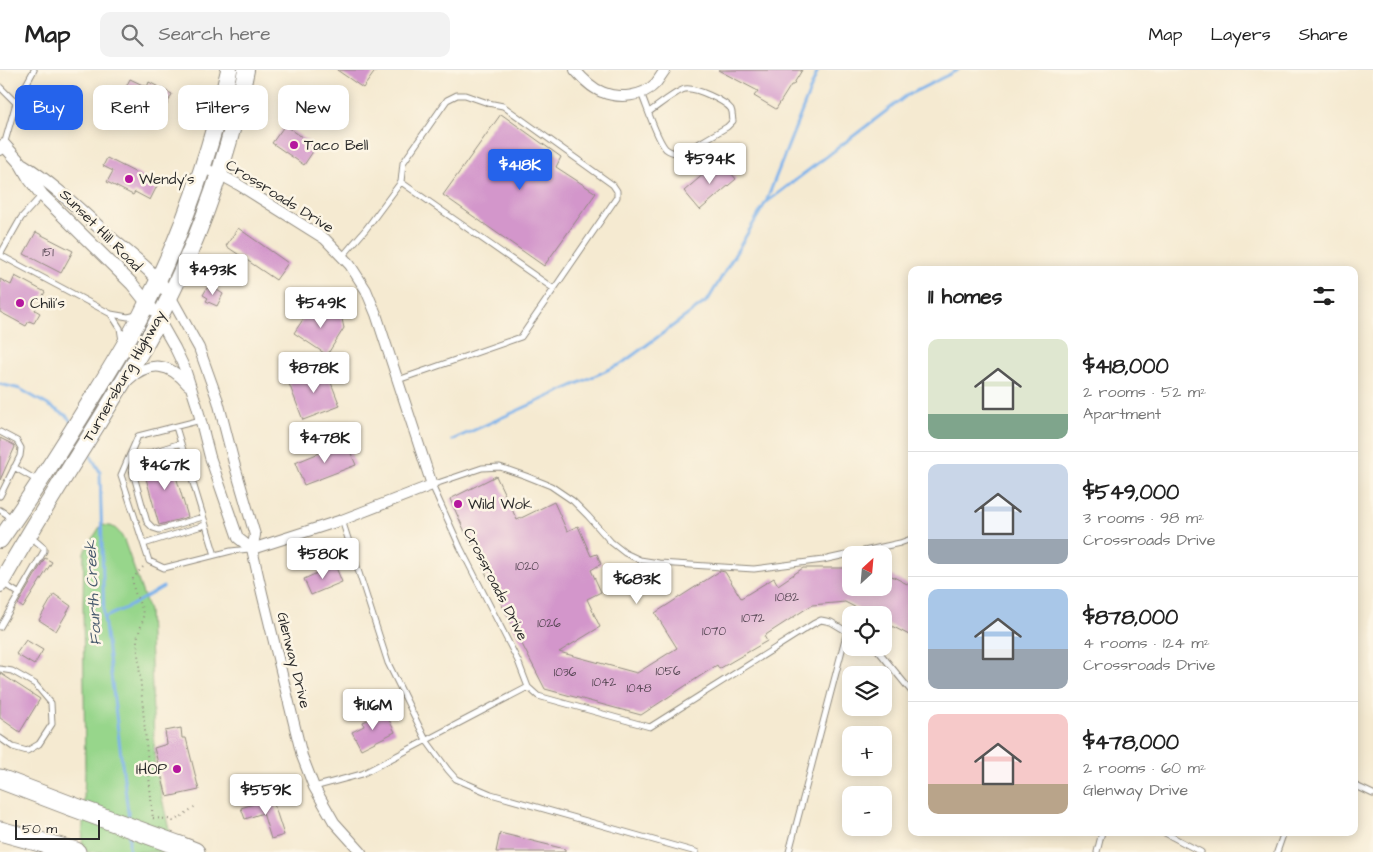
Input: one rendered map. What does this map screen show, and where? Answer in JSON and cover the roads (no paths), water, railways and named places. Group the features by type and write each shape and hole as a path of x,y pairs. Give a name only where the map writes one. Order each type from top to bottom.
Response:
{"highway":[{"path":"0,779 187,849"},
{"path":"0,831 76,852"}],"main road":[{"name":"Turnersburg Highway","path":"0,540 42,480 112,367 147,304 181,228 220,110 229,70"},
{"name":"Turnersburg Highway","path":"0,583 114,397 170,296 219,174 232,132 246,70"}],"street":[{"path":"575,70 585,81 602,92 624,96 641,93 656,84 665,70"},
{"name":"Sunset Hill Road","path":"1,145 21,164 51,185 158,280 170,296"},
{"name":"Sunset Hill Road","path":"21,164 42,195 132,284 158,318"},
{"name":"Crossroads Drive","path":"202,168 219,174 239,185 325,239 350,265 366,290 376,314 432,485"},
{"name":"Glenway Drive","path":"170,296 199,348 218,400 255,535 252,549 302,756 314,787 334,822 361,852"},
{"name":"Glenway Drive","path":"158,318 180,358 192,390 210,456 238,538 252,549"},
{"name":"Glenway Drive","path":"114,397 130,378 139,371 155,366 164,367 176,373 192,390"},
{"path":"252,549 342,520 432,485"}],"lane":[{"path":"26,85 34,70"},
{"path":"0,87 15,102"},
{"path":"641,93 661,142 667,150 673,153 681,154 728,127 733,121 732,111 726,104 696,89 689,88 682,89 649,112"},
{"path":"342,257 366,229 401,182 404,163 447,100 457,95 465,95 503,106 613,185 618,191 617,197 521,337 397,380"},
{"path":"1,145 15,106"},
{"path":"401,182 554,289"},
{"path":"42,195 21,218 0,255 111,314 131,317 139,313 147,304"},
{"path":"111,314 120,328 122,339 112,367"},
{"path":"200,420 138,436 121,475 149,561 164,568 231,551 252,549"},
{"path":"176,427 215,555"},
{"path":"0,432 17,441 21,448 20,456 0,496"},
{"path":"181,443 143,455 134,463 132,469 147,522 152,528 159,530 203,517"},
{"path":"14,467 42,480"},
{"path":"432,485 482,468 500,467 550,486 573,501 611,542 625,553 640,560 659,563 754,569 831,558 900,544 908,540"},
{"name":"Crossroads Drive","path":"432,485 460,547 518,661 528,686"},
{"path":"0,510 15,519"},
{"path":"342,520 388,663 426,740 456,779 491,794 696,852"},
{"path":"144,544 205,525"},
{"path":"0,627 44,551 44,548 28,536"},
{"path":"0,583 20,594"},
{"path":"314,787 362,774 528,686 538,696 650,727 813,624 822,620 831,622 842,628"},
{"path":"788,852 842,656"},
{"path":"883,656 908,687"},
{"path":"0,669 12,671 34,684 51,703 52,724 39,744 27,751 13,747 0,738"},
{"path":"1358,788 1373,794"},
{"path":"1097,852 1101,836"},
{"path":"1171,836 1201,852"},
{"path":"1277,852 1283,836"}],"waterway":[{"path":"452,440 621,364 708,300 766,202 818,70"},
{"path":"768,201 906,96 958,70"},
{"name":"Fourth Creek","path":"0,384 20,389 67,416 71,422"},
{"name":"Fourth Creek","path":"88,451 100,472 104,618 129,820"},
{"path":"104,618 163,587"},
{"name":"Fourth Creek","path":"129,833 129,852"}],"place":[{"name":"Taco Bell","path":"294,145"},
{"name":"Wendy's","path":"129,179"},
{"name":"Chili's","path":"20,303"},
{"name":"Wild Wok","path":"458,504"},
{"name":"IHOP","path":"177,769"}]}
